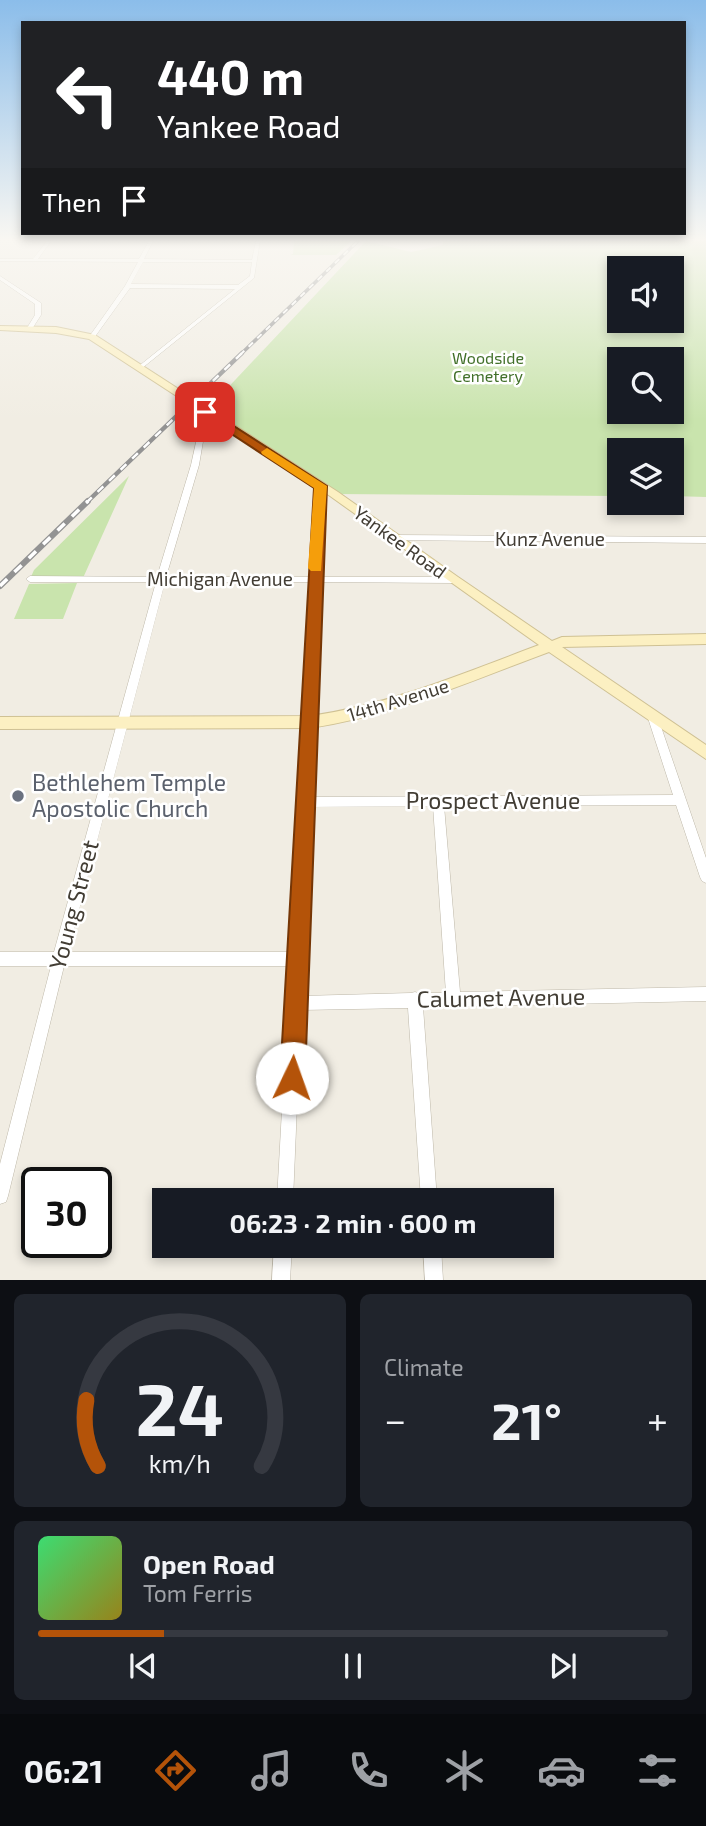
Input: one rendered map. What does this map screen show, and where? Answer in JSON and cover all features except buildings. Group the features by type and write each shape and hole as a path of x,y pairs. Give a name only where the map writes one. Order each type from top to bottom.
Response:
{"street":[{"path":"30,328 38,315 38,303 35,301"},
{"path":"0,328 30,328 92,337 118,301"},
{"path":"141,367 223,301"},
{"name":"Yankee Road","path":"92,337 320,486 706,753"},
{"name":"Young Street","path":"0,1196 59,960 161,579 195,465 205,412"},
{"path":"286,1188 320,486"},
{"name":"Kunz Avenue","path":"393,538 706,540"},
{"name":"Michigan Avenue","path":"30,579 453,580"},
{"name":"14th Avenue","path":"0,723 310,722 345,718 393,704 550,646 574,640 706,639"},
{"path":"652,715 706,877"},
{"name":"Prospect Avenue","path":"304,802 681,800"},
{"path":"438,801 453,998"},
{"path":"0,959 298,959"},
{"name":"Calumet Avenue","path":"296,1003 706,993"},
{"path":"415,999 428,1188"},
{"path":"281,1280 282,1258"},
{"path":"433,1258 434,1280"}],"green space":[{"name":"Woodside Cemetery","path":"310,301 607,301 607,333 684,333 684,301 706,301 706,497 684,496 684,438 607,438 607,496 334,494 205,412"},
{"path":"129,476 83,578 30,579 34,570"},
{"path":"77,583 63,619 14,619 29,584"}],"railway":[{"path":"240,355 296,301"},
{"path":"86,503 242,353"},
{"path":"0,586 88,501"}],"slow traffic":[{"path":"267,452 320,486 316,568"}],"place":[{"name":"Bethlehem Temple Apostolic Church","path":"18,796"}],"route":[{"path":"205,412 320,486 292,1078"}]}
